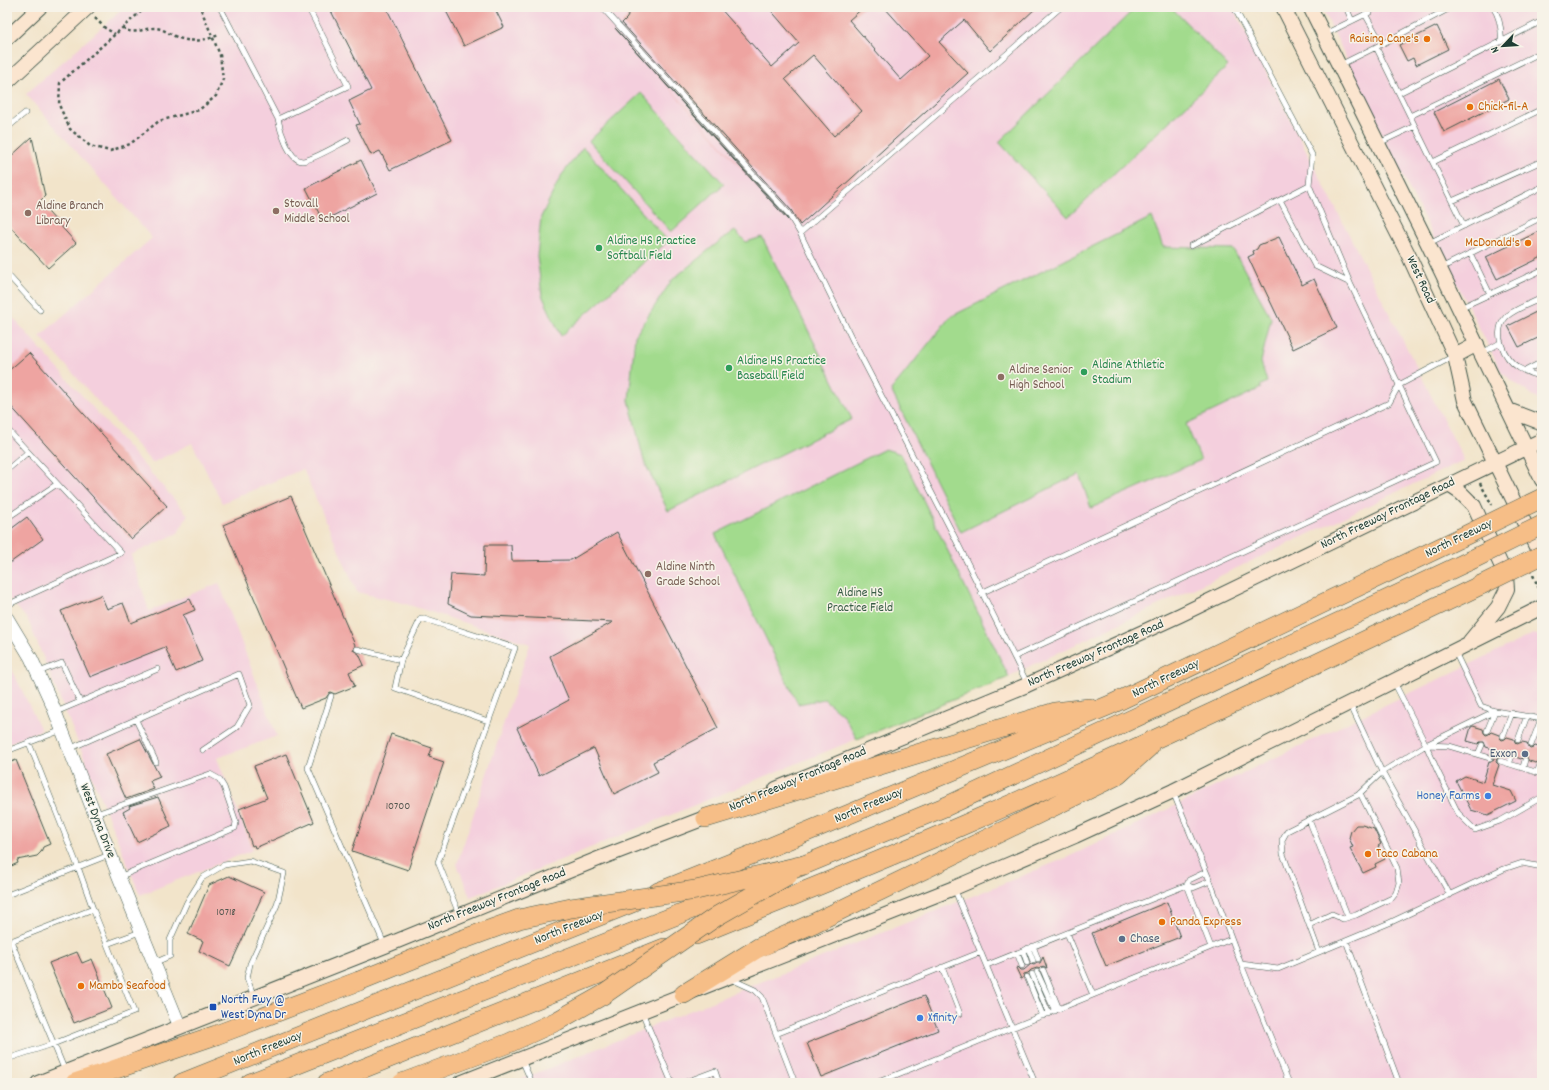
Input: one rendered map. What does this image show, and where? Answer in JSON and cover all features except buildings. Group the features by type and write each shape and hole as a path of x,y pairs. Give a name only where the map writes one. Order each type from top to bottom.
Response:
{"highway":[{"name":"North Freeway","path":"182,1083 761,851 1110,706 1542,498"},
{"name":"North Freeway","path":"250,1083 804,865 947,806 1469,561 1542,525"},
{"path":"327,1083 815,887 984,816 1301,671 1542,555"},
{"path":"706,818 1055,712 1110,706"},
{"path":"684,994 758,948 1118,775 1161,735"},
{"path":"70,1077 216,1035 519,919 571,908 696,890 804,865"},
{"path":"402,1083 509,1043 557,1021 603,995 717,916 804,865"}],"main road":[{"path":"7,38 40,7"},
{"name":"West Road","path":"1283,7 1408,254 1455,356 1465,401 1542,559"},
{"name":"West Road","path":"1310,7 1428,244 1542,480"},
{"path":"7,82 90,11"},
{"path":"1408,254 1428,244"},
{"path":"1455,356 1479,349"},
{"path":"1508,410 1542,423"},
{"name":"North Freeway Frontage Road","path":"38,1083 70,1077 180,1027 385,946 598,858 689,823 706,818 1027,685 1180,615 1542,440"},
{"path":"1449,485 1462,493 1474,506 1506,576 1507,589 1498,607 1468,644"},
{"path":"460,1083 954,888 1075,836 1173,791 1542,607"}],"street":[{"name":"West Dyna Drive","path":"7,618 31,658 56,712 94,815 180,1027"}],"lane":[{"path":"220,7 278,119 281,135 294,157 301,161 310,159 348,140"},
{"path":"278,119 348,86 308,7"},
{"path":"602,7 788,213 800,233 854,343 951,530 1027,685"},
{"path":"800,233 1061,7"},
{"path":"1014,657 1436,462 1350,283 1309,185 1312,155 1234,7"},
{"path":"1346,7 1352,21"},
{"path":"1324,34 1352,21 1375,7"},
{"path":"1340,65 1452,7"},
{"path":"1493,7 1500,21 1502,31 1501,42"},
{"path":"1365,14 1382,44"},
{"path":"1399,93 1542,21"},
{"path":"1376,47 1464,226"},
{"path":"1410,116 1542,52"},
{"path":"1433,162 1542,109"},
{"path":"7,128 25,112"},
{"path":"1378,144 1415,126"},
{"path":"1452,202 1542,161"},
{"path":"1191,246 1309,185"},
{"path":"1428,244 1542,187"},
{"path":"1280,200 1315,266 1350,283"},
{"path":"1440,269 1542,217"},
{"path":"1470,253 1490,294"},
{"path":"1459,308 1542,270"},
{"path":"7,274 40,310"},
{"path":"1542,298 1506,318 1502,325 1500,334 1500,343 1509,358 1518,367 1542,377"},
{"path":"1479,349 1500,343"},
{"path":"982,593 1389,403 1399,385 1455,356"},
{"path":"1525,371 1542,362"},
{"path":"7,429 121,552 7,605"},
{"path":"7,470 28,452"},
{"path":"7,518 57,484"},
{"path":"459,915 438,862 515,648 421,618 400,660 395,688 488,721"},
{"path":"357,649 400,660"},
{"path":"1454,651 1481,706 1495,711 1512,713 1542,720 1531,745"},
{"path":"38,673 62,663 80,702"},
{"path":"56,712 158,669"},
{"path":"69,749 240,674 250,706 237,727 203,750"},
{"path":"1394,681 1458,813 1475,830 1500,821 1542,796"},
{"path":"331,696 308,768 385,946"},
{"path":"1349,703 1382,772 1450,895"},
{"path":"1487,730 1495,711"},
{"path":"1319,952 1283,854 1282,840 1288,831 1360,793 1382,772 1426,745 1495,711"},
{"path":"1504,736 1512,713"},
{"path":"1518,740 1527,716"},
{"path":"136,720 156,762"},
{"path":"7,752 62,730"},
{"path":"7,1059 53,1044 134,1012 92,909 78,867 29,743"},
{"path":"1426,745 1448,746 1490,758"},
{"path":"1478,754 1482,745"},
{"path":"1509,764 1512,756"},
{"path":"1522,767 1525,760"},
{"path":"1500,761 1539,773 1540,764"},
{"path":"94,815 210,774 219,779 224,787 236,822 235,828 119,877"},
{"path":"1173,791 1289,1083"},
{"path":"1309,925 1332,914 1343,918 1356,915 1392,898 1396,892 1399,883 1397,868 1360,793"},
{"path":"1309,820 1348,917"},
{"path":"7,895 110,854"},
{"path":"154,963 170,956 170,940 187,902 202,878 224,865 250,861 272,868 284,873 276,905 250,964 247,978 254,998"},
{"path":"1241,964 1278,969 1389,923 1504,869 1522,863 1542,867"},
{"path":"987,965 1187,885 1189,880 1206,872"},
{"path":"1187,885 1193,888 1210,881"},
{"path":"1187,885 1211,947"},
{"path":"954,888 1035,1083"},
{"path":"70,1077 53,1044 11,941 92,909"},
{"path":"107,944 141,932"},
{"path":"1067,933 1093,995"},
{"path":"876,1083 1049,1014 1231,938"},
{"path":"1346,941 1399,1083"},
{"path":"1028,948 1036,960"},
{"path":"1017,953 1025,964 1028,948"},
{"path":"776,1034 981,952"},
{"path":"942,967 960,1014"},
{"path":"1035,973 1057,1010"},
{"path":"1035,973 1043,1016"},
{"path":"1035,973 1049,1014"},
{"path":"728,978 760,993 795,1083"},
{"path":"642,1011 672,1083"},
{"path":"522,1058 532,1083"},
{"path":"683,1083 714,1071 719,1083"},
{"path":"1534,1083 1542,1080"}],"path":[{"path":"146,7 60,83 59,105 70,128 90,146 110,151 130,144 160,121 199,110 216,96 223,79 220,55 200,7"},
{"path":"90,11 105,28 115,34"},
{"path":"122,27 125,31 133,32 155,28 164,30 179,38 197,41 219,35"}],"shaded area":[{"path":"125,7 1233,7 1464,460 1001,680 470,897 457,864 530,644 403,603 357,592 303,469 222,503 192,443 152,463 40,336 152,238 26,94"},
{"path":"1322,7 1542,7 1542,403 1502,373 1389,149"},
{"path":"7,311 188,515 178,533 131,555 149,611 219,583 277,736 217,758 253,850 140,895 28,620 7,596"},
{"path":"1533,634 1542,636 1542,1083 512,1083 1066,858"},
{"path":"7,659 41,730 7,744"}],"green space":[{"path":"1136,7 1171,7 1228,66 1068,217 999,142"},
{"path":"641,93 724,184 671,232 589,141"},
{"name":"Aldine HS Practice Softball Field","path":"583,147 668,241 561,336 542,295 537,256 541,217 561,176"},
{"name":"Aldine Athletic Stadium","path":"1152,217 1163,247 1233,249 1271,318 1261,362 1267,382 1260,386 1261,388 1186,424 1201,460 1091,508 1079,474 961,532 891,390 950,317"},
{"name":"Aldine HS Practice Baseball Field","path":"735,231 746,242 762,237 852,419 668,511 644,461 629,400 635,336 672,280 721,240"},
{"name":"Aldine HS Practice Field","path":"885,449 901,454 1009,677 857,739 843,715 824,699 798,704 715,534"}],"place":[{"name":"Raising Cane's","path":"1427,39"},
{"name":"Chick-fil-A","path":"1470,107"},
{"name":"Stovall Middle School","path":"276,211"},
{"name":"Aldine Branch Library","path":"28,213"},
{"name":"McDonald's","path":"1528,243"},
{"name":"Aldine HS Practice Softball Field","path":"599,248"},
{"name":"Aldine HS Practice Baseball Field","path":"729,368"},
{"name":"Aldine Athletic Stadium","path":"1084,372"},
{"name":"Aldine Senior High School","path":"1001,377"},
{"name":"Aldine Ninth Grade School","path":"648,574"},
{"name":"Exxon","path":"1525,754"},
{"name":"Honey Farms","path":"1488,796"},
{"name":"Taco Cabana","path":"1368,854"},
{"name":"Panda Express","path":"1162,922"},
{"name":"Chase","path":"1122,939"},
{"name":"Mambo Seafood","path":"81,986"},
{"name":"North Fwy @ West Dyna Dr","path":"213,1007"},
{"name":"Xfinity","path":"920,1018"}]}
